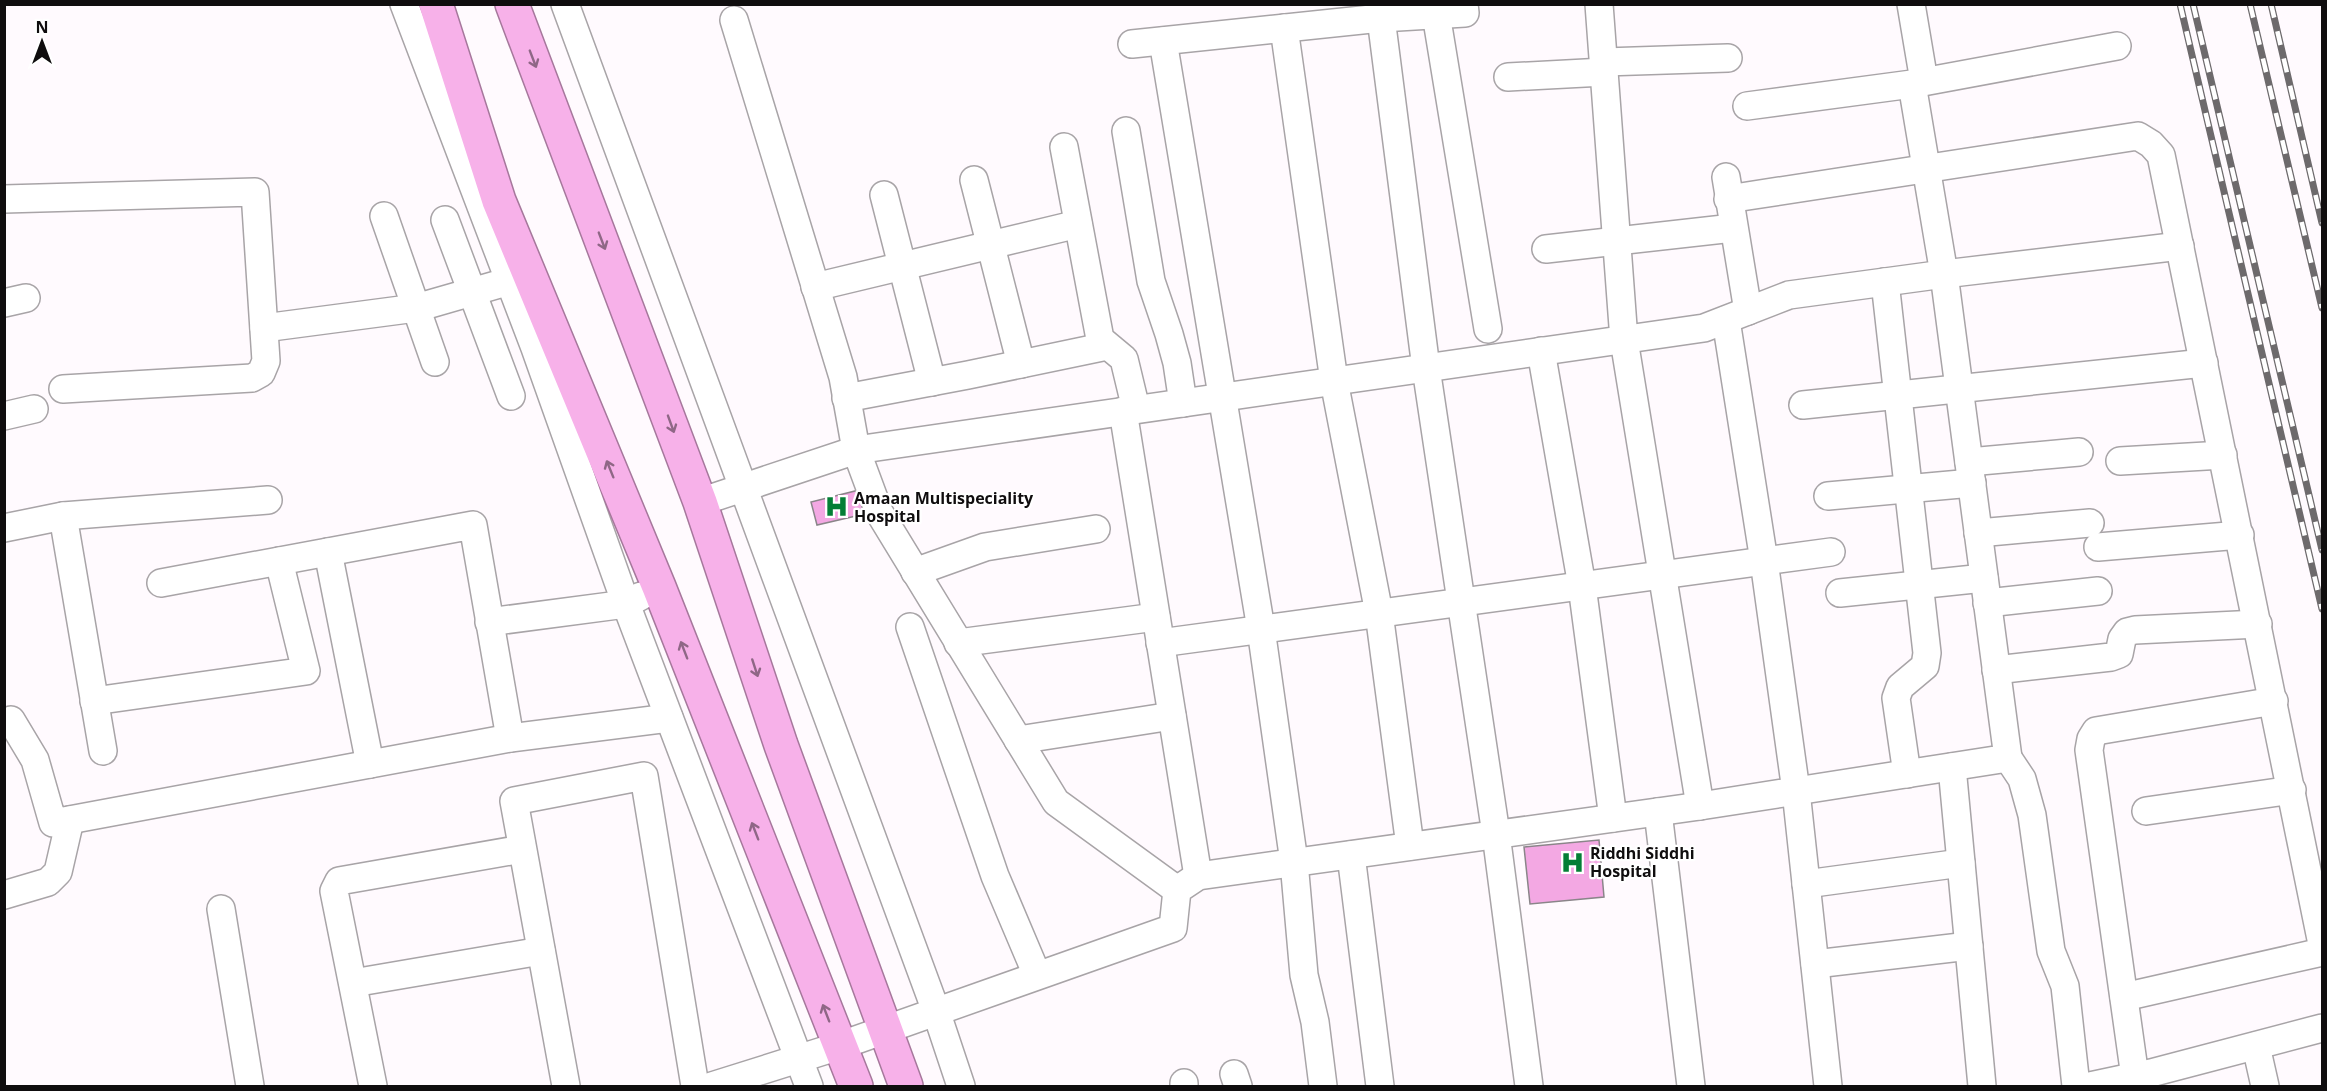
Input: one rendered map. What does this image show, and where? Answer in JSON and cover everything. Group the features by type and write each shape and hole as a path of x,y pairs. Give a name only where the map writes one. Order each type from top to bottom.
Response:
{"highway":[{"path":"436,4 499,201 659,587 856,1086"},
{"path":"512,4 700,502 781,745 906,1086"}],"street":[{"path":"404,4 510,281 626,604 809,1086"},
{"path":"565,4 744,486 936,1011 961,1086"},
{"path":"1132,44 1381,18 1465,13 1464,4"},
{"path":"1599,4 1624,340 1700,806"},
{"path":"1911,4 1928,170 1944,274 2008,758 2022,778 2032,815 2051,951 2065,986 2076,1086"},
{"path":"1436,14 1488,329"},
{"path":"1381,18 1426,368 1496,834 1529,1086"},
{"path":"734,20 843,377 856,450 879,512 1056,802 1188,883 1294,862 1700,806 2008,758"},
{"path":"1284,28 1334,381 1379,613 1410,846"},
{"path":"1163,40 1261,629 1294,862 1304,975 1315,1022 1323,1086"},
{"path":"1747,106 1918,82 2117,46"},
{"path":"1508,77 1728,58"},
{"path":"1126,131 1151,281 1177,363 1183,402"},
{"path":"1828,1086 1796,791 1764,561 1737,315 1733,228 1727,188 1928,170 2138,136 2151,144 2161,155 2322,944"},
{"path":"712,1086 764,1079 799,1059 1173,928 1188,883 1172,716 1158,630 1124,359 1100,339 1064,147"},
{"path":"974,180 1021,364"},
{"path":"4,200 255,192 266,361 261,373 252,378 63,389"},
{"path":"884,195 932,382"},
{"path":"384,216 435,362"},
{"path":"446,220 511,396"},
{"path":"815,287 1078,224"},
{"path":"1546,249 1733,228"},
{"path":"700,502 856,450 1704,328 1789,296 1944,274 2180,246"},
{"path":"264,328 416,308 510,281"},
{"path":"1886,282 1927,653 1925,666 1900,687 1896,698 1907,774"},
{"path":"846,398 1107,346"},
{"path":"1541,351 1582,586 1613,818"},
{"path":"1803,405 2204,363"},
{"path":"4,416 34,409"},
{"path":"1828,496 1908,489 1970,473 2079,452"},
{"path":"2120,461 2223,455"},
{"path":"4,528 63,516 268,500"},
{"path":"63,516 103,751"},
{"path":"161,583 473,525 510,738"},
{"path":"915,572 985,547 1096,529"},
{"path":"1978,533 2240,535"},
{"path":"328,552 370,764"},
{"path":"958,643 1158,630 1261,629 1832,552"},
{"path":"279,561 306,671"},
{"path":"1840,592 1919,584 1986,590 2098,591"},
{"path":"489,622 626,604 659,587"},
{"path":"1996,670 2112,657 2119,654 2121,639 2127,632 2135,630 2258,624"},
{"path":"910,627 994,876 1037,975"},
{"path":"94,701 351,665"},
{"path":"2147,1079 2124,997 2089,750 2091,739 2096,731 2274,701"},
{"path":"1018,740 1172,716"},
{"path":"11,720 36,760 53,823 510,738 669,718"},
{"path":"1952,766 1982,1086"},
{"path":"566,1086 514,801 645,776 696,1086"},
{"path":"2146,811 2292,790"},
{"path":"1658,812 1691,1086"},
{"path":"4,895 48,882 58,872 70,820"},
{"path":"373,1086 334,891 339,881 522,849"},
{"path":"1351,855 1380,1086"},
{"path":"1806,884 1961,863"},
{"path":"221,909 250,1086"},
{"path":"1815,964 1969,946"},
{"path":"352,983 541,951"},
{"path":"2124,997 2322,952"},
{"path":"2090,1086 2147,1079 2322,1028"},
{"path":"2256,1046 2265,1086"}],"building":[{"path":"863,489 869,513 817,525 811,502"},
{"path":"1599,840 1604,897 1530,904 1524,847"}],"railway":[{"path":"2180,4 2322,609"},
{"path":"2193,4 2322,550"},
{"path":"2250,4 2322,308"},
{"path":"2271,4 2322,223"}],"place":[{"name":"Amaan Multispeciality Hospital","path":"836,507"},
{"name":"Riddhi Siddhi Hospital","path":"1572,862"}]}
